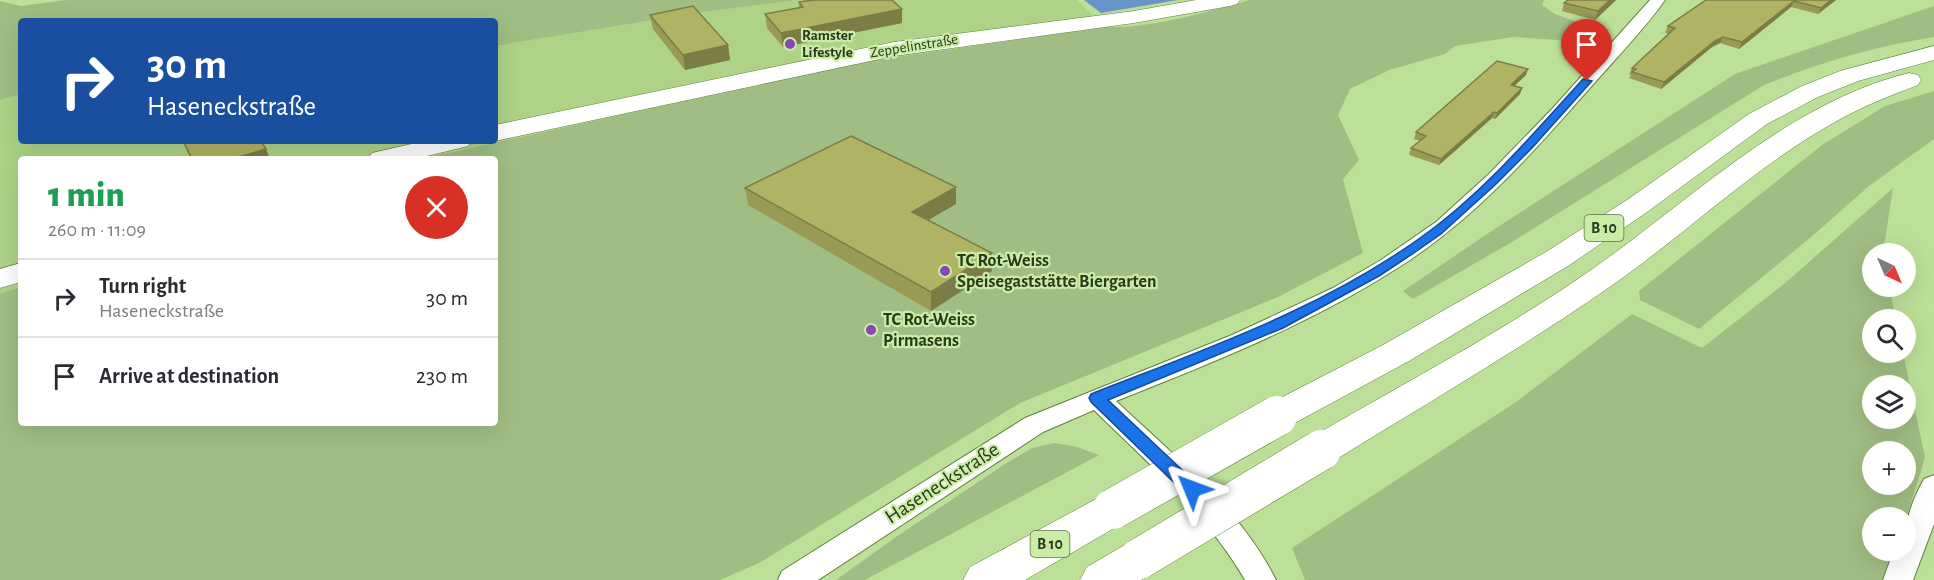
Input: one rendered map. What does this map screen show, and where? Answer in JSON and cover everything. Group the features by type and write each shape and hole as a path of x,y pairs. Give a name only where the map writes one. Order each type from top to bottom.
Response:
{"highway":[{"name":"B 10","path":"986,580 1277,416 1407,347 1557,259 1637,206 1758,119 1809,92 1849,76 1934,53"},
{"name":"B 10","path":"1121,569 1533,323 1674,225 1795,133 1842,105 1882,88 1934,73"}],"street":[{"name":"Zeppelinstraße","path":"498,132 894,49 1134,17 1230,0"},
{"name":"Haseneckstraße","path":"793,580 1034,424 1278,325 1374,273 1437,232 1528,146 1658,0"},
{"path":"394,156 446,144"},
{"path":"0,279 18,273"},
{"path":"1097,398 1207,504 1244,551 1261,580"},
{"path":"1898,580 1934,486"}],"shaded area":[{"path":"66,0 797,0 696,13 498,46 498,18 18,18 18,95 0,100 0,1 21,6"},
{"path":"797,0 1077,0 1105,27 959,47 498,142 498,46 696,13"},
{"path":"1250,0 1544,0 1542,5 1555,14 1601,31 1606,37 1594,52 1559,40 1513,37 1455,46 1445,54 1389,70 1350,89 1338,115 1359,160 1343,179 1363,253 1278,297 1020,403 759,563 720,580 0,580 0,294 18,288 18,426 498,426 498,156 435,156 498,144 498,142 856,63 1105,27 1142,25 1196,15"},
{"path":"1934,6 1934,37 1847,56 1764,85 1512,242 1413,299 1403,291 1735,74"},
{"path":"1934,91 1934,139 1869,186 1810,238 1699,329 1640,300 1639,291 1822,145 1885,106"},
{"path":"18,95 18,144 488,144 434,156 18,156 18,288 0,294 0,100"},
{"path":"1893,188 1885,243 1862,243 1862,297 1891,297 1894,309 1862,309 1862,363 1905,363 1908,375 1862,375 1862,429 1916,429 1916,414 1925,457 1916,487 1916,441 1862,441 1862,495 1913,495 1910,507 1862,507 1862,561 1893,561 1887,580 1305,580 1292,548 1516,402 1632,314 1702,348 1784,284"},
{"path":"1055,443 1077,447 1099,455 865,580 836,580 1005,464 1032,448"}],"water":[{"path":"1084,0 1178,0 1101,13"}],"building":[{"path":"892,0 902,9 781,33 765,14 803,7 799,2"},
{"path":"1568,0 1610,0 1598,11 1564,3"},
{"path":"1706,0 1831,0 1821,8 1794,1 1742,42 1723,37 1715,41 1664,82 1632,72 1636,69 1632,68 1675,28 1668,26"},
{"path":"693,6 728,45 683,55 650,15"},
{"path":"1497,61 1528,69 1511,85 1522,88 1497,113 1494,112 1441,159 1411,148 1426,136 1416,132"},
{"path":"851,136 956,187 912,212 992,253 931,292 745,188"},
{"path":"184,144 263,144 266,149 242,156 190,156"}],"place":[{"name":"Ramster Lifestyle","path":"790,44"},
{"name":"TC Rot-Weiss Speisegaststätte Biergarten","path":"945,271"},
{"name":"TC Rot-Weiss Pirmasens","path":"871,330"}],"route":[{"path":"1192,489 1097,398 1278,325 1407,253 1437,232 1462,210 1528,146 1587,81"}]}
